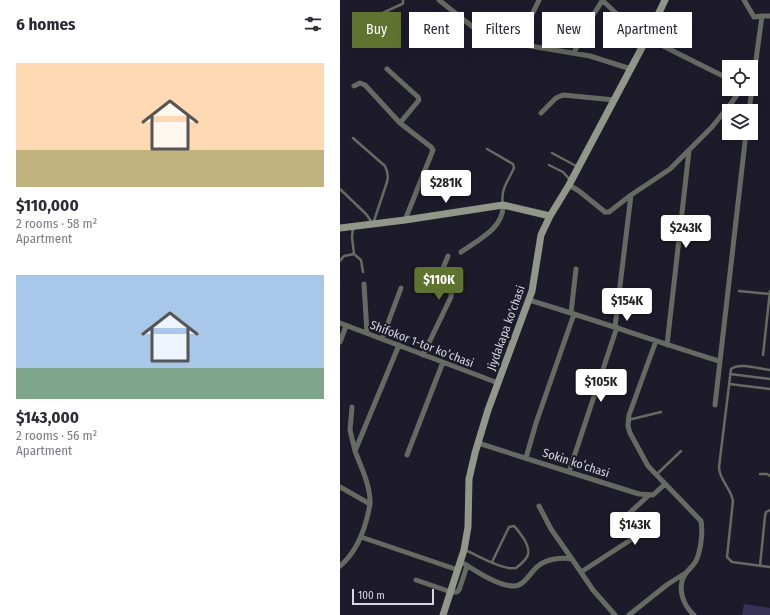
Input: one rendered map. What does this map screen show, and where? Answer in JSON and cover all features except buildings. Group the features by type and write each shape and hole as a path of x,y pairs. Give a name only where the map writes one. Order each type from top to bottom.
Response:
{"street":[{"path":"439,0 472,26"},
{"path":"533,12 539,0"},
{"path":"574,53 587,25 602,0 614,12"},
{"name":"Jiydakapa ko'chasi","path":"660,12 665,0"},
{"path":"744,0 754,17 770,16"},
{"path":"754,60 762,16"},
{"path":"534,47 590,56 631,69"},
{"name":"Jiydakapa ko'chasi","path":"443,615 458,570 464,564 464,550 468,527 469,479 478,443 498,383 532,291 541,235 643,48"},
{"path":"668,48 722,75"},
{"path":"387,68 418,97 419,100 400,123"},
{"path":"354,86 360,83 365,85 400,123 433,150 405,220"},
{"path":"541,113 560,96 615,100"},
{"path":"570,183 607,212 613,209 630,195 670,169 712,127 736,96"},
{"path":"715,405 745,140"},
{"path":"667,345 689,151"},
{"path":"569,472 616,327 630,195"},
{"path":"461,252 494,228 504,213 503,205"},
{"path":"340,228 503,205 550,216"},
{"path":"423,355 451,297 452,286 441,273 448,256"},
{"path":"526,458 572,313 576,270"},
{"path":"364,284 367,333"},
{"path":"382,339 401,288"},
{"path":"528,300 719,361"},
{"name":"Shifokor 1-tor koʼchasi","path":"340,322 346,326 498,383"},
{"path":"340,342 346,326"},
{"path":"656,341 628,420 630,433 641,454 656,475 701,521 701,537 697,559 683,579 682,597 686,606 694,615"},
{"path":"355,451 399,345"},
{"path":"407,455 443,362"},
{"path":"340,566 352,554 360,537 370,504 368,488 355,451 350,430 352,406"},
{"name":"Sokin koʻchasi","path":"478,443 569,472 649,495"},
{"path":"580,572 632,539 634,536 624,525 624,519 649,495 657,492 665,484"},
{"path":"340,487 370,504"},
{"path":"539,506 553,533 580,572 593,590 615,615"},
{"path":"360,537 458,570"},
{"path":"416,580 451,592 458,591 464,564 494,580 516,586 525,580 537,567 543,563 563,558 572,559"},
{"path":"629,615 668,584 686,573"}],"lane":[{"path":"385,12 402,4 403,0"},
{"path":"353,138 385,166 388,171 387,182 373,224"},
{"path":"486,149 513,164 514,168 501,196 503,205"},
{"path":"552,153 579,167"},
{"path":"549,165 563,172 570,183"},
{"path":"340,189 366,214 373,224"},
{"path":"353,227 352,237 354,254 361,260 363,272"},
{"path":"340,261 344,256 354,254"},
{"path":"739,291 770,294"},
{"path":"763,355 770,291"},
{"path":"770,370 737,366 731,370 728,384 719,467 720,475 731,493 733,501 727,557 732,562 770,567"},
{"path":"730,374 770,379"},
{"path":"728,384 770,389"},
{"path":"628,420 661,412"},
{"path":"656,475 682,451"},
{"path":"760,474 767,474 770,476"},
{"path":"760,566 765,516 766,512 770,510"},
{"path":"464,550 492,562 512,569 519,566 528,555 529,549 514,526 508,527 492,562"}],"shaded area":[{"path":"744,604 770,608 770,615 742,615"}]}
